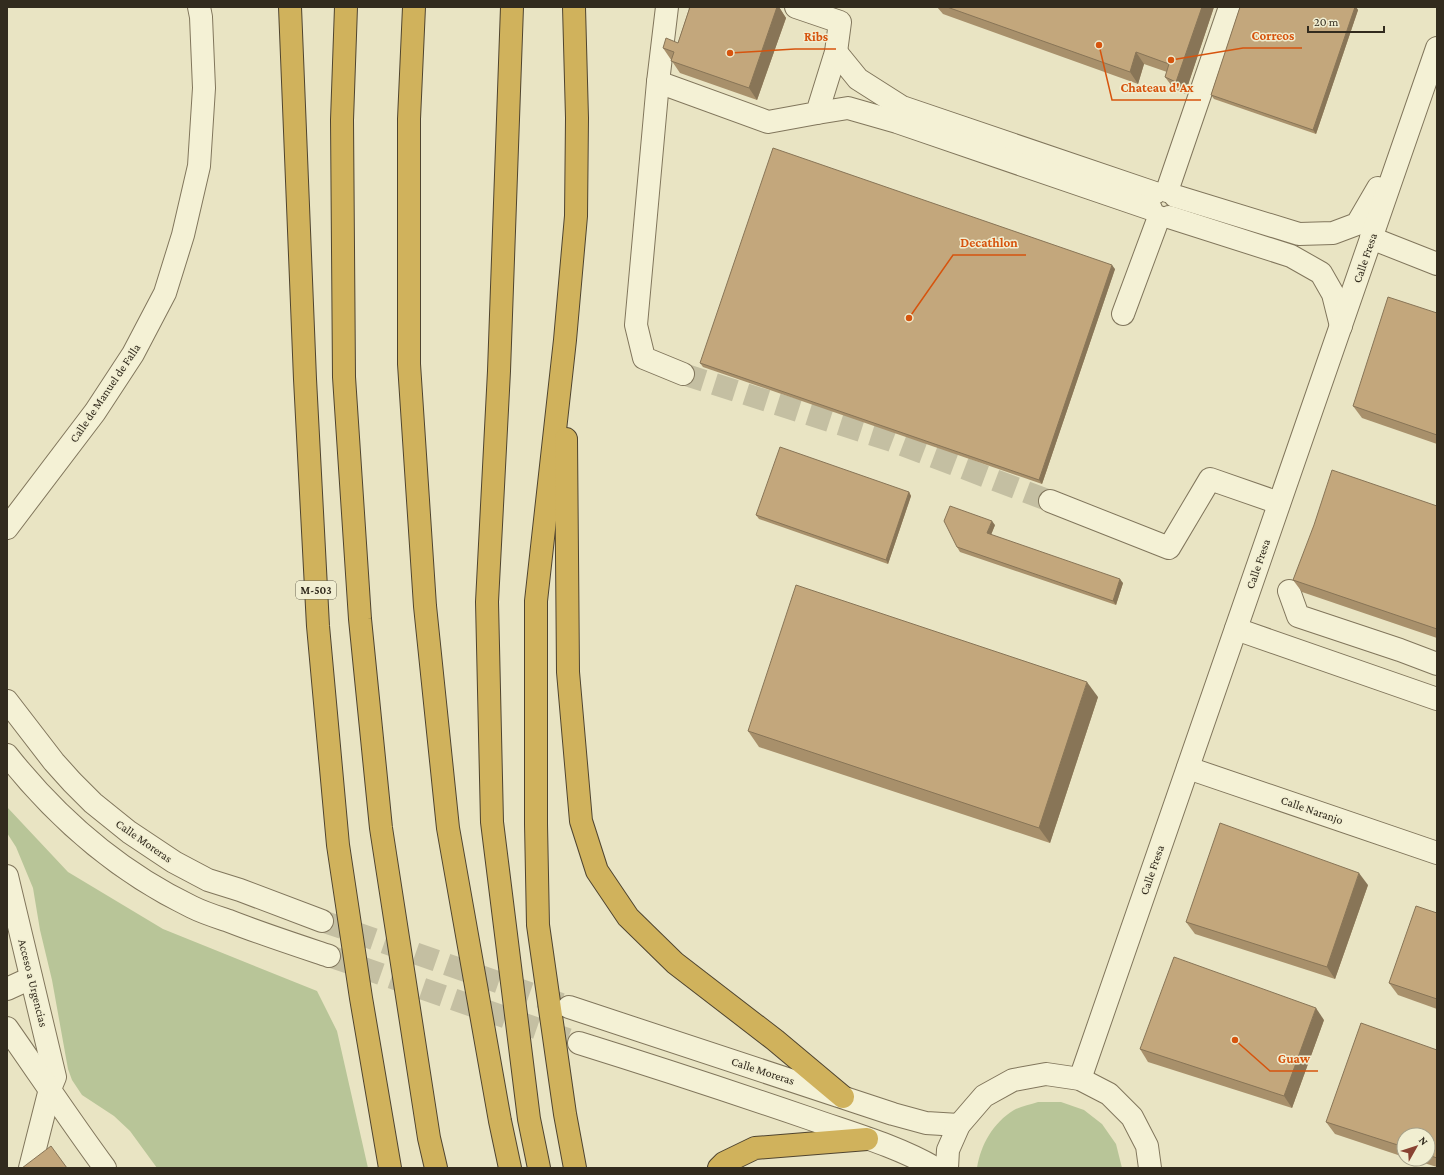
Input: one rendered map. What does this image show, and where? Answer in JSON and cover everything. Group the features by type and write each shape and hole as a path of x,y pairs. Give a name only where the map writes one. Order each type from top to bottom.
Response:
{"highway":[{"name":"M-503","path":"290,7 305,379 318,626 338,845 361,998 390,1168"},
{"path":"346,7 342,120 344,377 360,619 382,828 429,1138 436,1168"},
{"path":"414,7 409,119 409,364 425,606 448,828 500,1121 510,1168"},
{"path":"512,7 498,371 487,602 491,806 529,1118 539,1168"},
{"path":"574,7 577,118 576,216 565,340 536,601 536,824 538,925 565,1114 575,1168"},
{"path":"565,340 568,672 581,821 597,871 628,917 675,963 775,1040 843,1096"},
{"path":"719,1168 755,1148 867,1139"}],"street":[{"name":"Calle de Manuel de Falla","path":"7,528 96,412 133,354 165,293 183,235 199,166 204,88 201,17 199,7"},
{"path":"667,7 658,82 636,325 644,358 683,374"},
{"path":"796,7 840,22 836,52 817,113"},
{"path":"1123,314 1163,204 1230,7"},
{"name":"Calle Fresa","path":"1080,1079 1403,146 1428,102 1437,48"},
{"path":"836,52 858,79 902,107 1163,204 1291,256 1320,273 1333,294 1341,326"},
{"path":"658,82 768,122 848,108 1163,204 1299,234 1333,233 1357,224 1403,146"},
{"path":"1371,238 1437,264"},
{"path":"1050,501 1169,548 1210,479 1279,503"},
{"path":"1289,591 1298,616 1437,664"},
{"path":"1236,629 1437,699"},
{"name":"Calle Moreras","path":"7,701 54,762 72,782 93,803 129,832 174,862 208,880 240,890 322,921"},
{"path":"7,755 27,780 78,831 113,860 153,885 193,907 263,934 329,956"},
{"name":"Calle Naranjo","path":"1188,768 1437,853"},
{"name":"Acceso a Urgencias","path":"7,876 21,983"},
{"name":"Acceso a Urgencias","path":"7,906 21,983 55,1077 50,1088 30,1168"},
{"name":"Calle Moreras","path":"569,1007 843,1096 893,1114 926,1123 959,1124"},
{"path":"7,1028 50,1088 73,1125 105,1168"},
{"path":"580,1043 669,1071 867,1139 914,1156 935,1168"},
{"path":"947,1168 948,1150 959,1124 984,1096 1013,1080 1046,1074 1080,1079 1109,1094 1132,1117 1147,1146 1150,1168"},
{"path":"50,1088 61,1089 81,1120 118,1168"}],"green space":[{"path":"7,807 68,872 163,929 317,991 337,1031 368,1168 157,1168 130,1131 114,1116 82,1095 72,1080 68,1069 33,888 16,847 7,833"},
{"path":"1038,1102 1061,1102 1084,1110 1102,1124 1116,1144 1122,1168 977,1168 985,1143 989,1135 1000,1121 1014,1110"}],"building":[{"path":"690,7 777,7 749,88 671,61 674,52 663,48 666,38 678,43"},
{"path":"947,7 1202,7 1176,82 1165,77 1169,64 1136,52 1130,72"},
{"path":"1240,7 1355,7 1313,130 1211,95"},
{"path":"773,148 1112,265 1039,480 700,363"},
{"path":"1388,297 1437,313 1437,435 1353,406"},
{"path":"780,447 909,492 886,560 756,515"},
{"path":"1332,470 1437,506 1437,629 1293,580 1314,525"},
{"path":"950,506 992,521 987,533 1120,579 1113,601 957,547 944,521"},
{"path":"796,585 1087,682 1039,828 748,731"},
{"path":"1220,823 1359,873 1327,967 1186,922"},
{"path":"1416,906 1437,913 1437,999 1389,983"},
{"path":"1174,957 1316,1008 1284,1096 1140,1049"},
{"path":"1361,1023 1437,1050 1437,1158 1436,1127 1396,1127 1396,1144 1326,1122"},
{"path":"51,1146 67,1168 22,1168"}],"tunnel":[{"path":"683,374 889,440 1050,501"},
{"path":"322,921 564,1005"},
{"path":"329,956 579,1043"}],"place":[{"name":"Chateau d'Ax","path":"1099,45"},
{"name":"Ribs","path":"730,53"},
{"name":"Correos","path":"1171,60"},
{"name":"Decathlon","path":"909,318"},
{"name":"Guaw","path":"1235,1040"}]}
